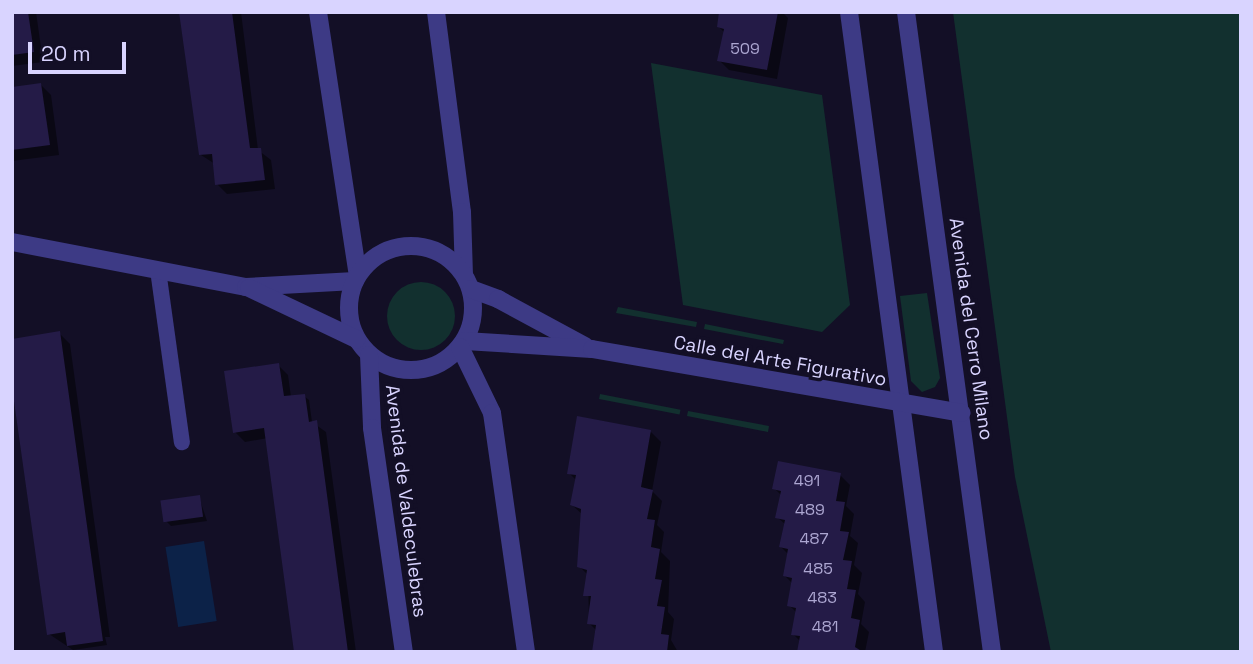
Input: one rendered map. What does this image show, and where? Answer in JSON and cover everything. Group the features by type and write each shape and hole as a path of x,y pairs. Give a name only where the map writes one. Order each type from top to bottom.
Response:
{"street":[{"path":"318,12 356,278 348,310 356,339 369,355 386,366 406,371 445,361 463,344 474,307 468,281 463,212 436,12"},
{"path":"849,12 934,652"},
{"name":"Avenida del Cerro Milano","path":"906,12 992,652"},
{"path":"12,242 246,287 356,339"},
{"path":"246,287 356,278 381,254 410,246 440,253 468,281"},
{"name":"Calle del Arte Figurativo","path":"468,281 592,349"},
{"path":"463,344 492,414 526,652"},
{"name":"Calle del Arte Figurativo","path":"463,344 592,349 961,413"},
{"name":"Avenida de Valdeculebras","path":"369,355 372,428 404,652"}],"lane":[{"path":"158,270 182,442"}],"green space":[{"path":"953,12 1241,12 1241,652 1051,652 1015,477"},
{"path":"651,63 822,95 850,305 822,332 683,305"},
{"path":"421,282 434,285 445,292 452,303 455,316 452,329 445,340 434,347 421,350 408,347 397,340 390,329 387,316 390,303 397,292 408,285"},
{"path":"927,293 940,378 935,387 922,392 911,381 900,296"},
{"path":"618,307 697,322 696,327 616,313"},
{"path":"705,324 784,340 783,344 704,329"},
{"path":"600,394 680,410 680,415 599,399"},
{"path":"688,411 769,426 768,432 687,416"}],"water":[{"path":"204,541 217,621 178,627 165,547"}],"building":[{"path":"12,12 28,12 34,52 12,55"},
{"path":"179,12 232,12 250,148 261,148 265,180 215,185 212,154 199,155"},
{"path":"719,12 778,12 767,70 717,61 724,29 717,27"},
{"path":"41,83 50,145 12,150 12,87"},
{"path":"60,331 103,641 67,646 65,632 47,635 12,387 12,339"},
{"path":"279,363 284,396 305,394 309,422 317,420 348,652 294,652 264,428 233,433 224,371"},
{"path":"577,416 651,430 641,487 653,490 647,519 655,520 651,547 660,549 655,579 662,580 657,606 665,607 661,634 669,635 667,652 592,652 596,625 587,624 591,596 583,596 587,570 577,567 581,509 570,505 576,475 567,474"},
{"path":"778,461 841,473 836,501 845,502 840,531 849,532 843,560 852,561 847,589 856,590 851,618 860,620 855,647 863,652 797,652 800,636 791,635 796,608 787,606 792,578 783,576 788,549 779,547 785,520 775,518 781,491 772,489"},
{"path":"200,495 203,517 163,522 160,501"}]}
